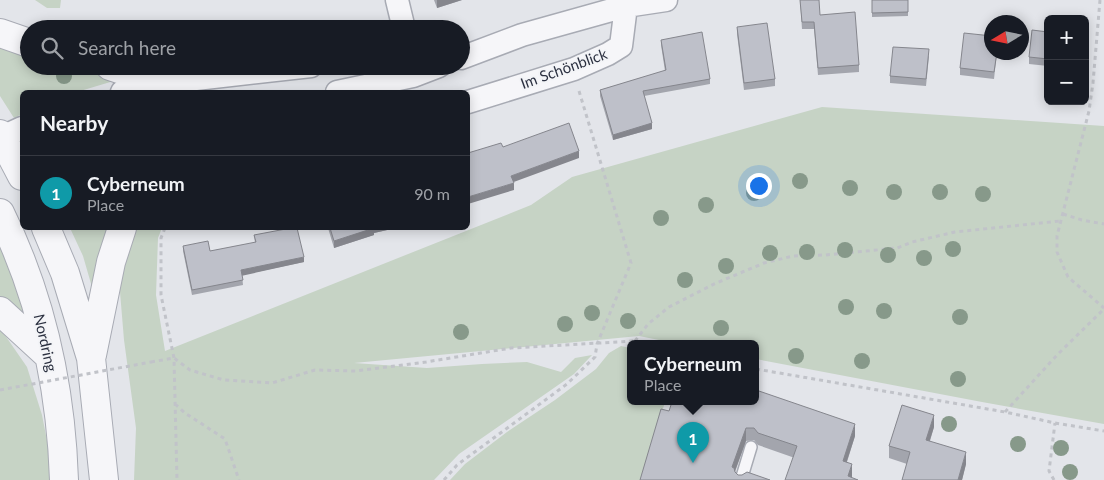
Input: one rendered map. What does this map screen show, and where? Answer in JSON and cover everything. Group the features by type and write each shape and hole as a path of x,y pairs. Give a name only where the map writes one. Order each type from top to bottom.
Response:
{"street":[{"path":"397,0 402,20"},
{"path":"470,55 522,35 626,3 666,0"},
{"name":"Im Schönblick","path":"470,101 574,69 621,46 626,3"},
{"path":"0,33 20,40"},
{"path":"470,43 522,35"},
{"path":"137,75 161,83"},
{"path":"131,90 161,83 232,75"},
{"path":"344,90 398,75"},
{"path":"6,134 15,169"},
{"name":"Nordring","path":"0,213 8,228 28,279 41,320 56,391 64,480"},
{"path":"47,230 65,273 91,358 104,480"},
{"path":"91,358 111,262 121,230"},
{"path":"0,311 49,356"}],"lane":[{"path":"741,480 751,447"}],"path":[{"path":"1005,412 1058,354 1104,309 1068,277 1057,252 1056,236 1089,111 1100,0"},
{"path":"444,480 457,465 566,384 595,357 597,344 630,263 581,100"},
{"path":"1063,214 1104,224"},
{"path":"636,340 648,324 669,307 714,284 764,263 793,256 897,248 912,242 955,232 1060,222"},
{"path":"164,230 161,238 161,294 174,358 176,480"},
{"path":"0,390 174,358 190,370 224,380 272,383 315,370 356,371 511,348 627,342"},
{"path":"759,370 1104,431"},
{"path":"175,404 225,439 239,480"},
{"path":"1054,480 1049,471 1055,423"}],"green space":[{"path":"35,0 61,0 60,8 47,8"},
{"path":"0,41 20,49 20,75 117,75 117,80 84,90 20,90 20,115 14,118 0,96"},
{"path":"822,107 1104,126 1104,424 759,360 759,340 659,340 639,336 354,363 427,368 527,362 561,372 575,358 592,355 574,374 459,454 434,480 134,480 136,428 124,340 119,280 134,230 161,230 158,238 156,295 165,351 531,205 572,177"},
{"path":"71,230 111,230 94,294 83,256"},
{"path":"0,242 28,321 0,296"},
{"path":"0,328 27,367 42,415 50,456 51,480 0,480"},
{"path":"621,346 627,347 627,405 664,405 641,480 450,480 465,464 507,432 555,400 596,369 609,353"}],"building":[{"path":"800,0 819,0 820,15 855,12 859,65 818,68 814,22 802,22"},
{"path":"872,0 908,0 908,12 872,13"},
{"path":"767,23 775,79 744,83 737,27"},
{"path":"1032,30 1044,32 1044,59 1029,57"},
{"path":"702,32 710,79 643,91 652,123 613,135 600,90 666,70 661,40"},
{"path":"964,33 984,35 984,60 996,60 994,72 960,68"},
{"path":"893,47 929,49 926,79 890,76"},
{"path":"569,123 579,151 511,176 514,183 470,196 470,152 501,143 503,147"},
{"path":"280,230 297,230 304,257 241,270 243,280 192,290 183,246 208,241 210,251 256,242 254,235"},
{"path":"331,230 368,230 334,241"},
{"path":"759,391 855,424 843,461 852,464 848,476 858,480 785,480 797,446 758,433 754,428 746,428 732,467 738,475 747,472 770,480 640,480 661,409 669,411 671,405 759,405"},
{"path":"902,405 934,415 926,440 966,452 958,480 902,480 910,452 889,446"}],"place":[{"name":"Cyberneum","path":"693,463"}]}
